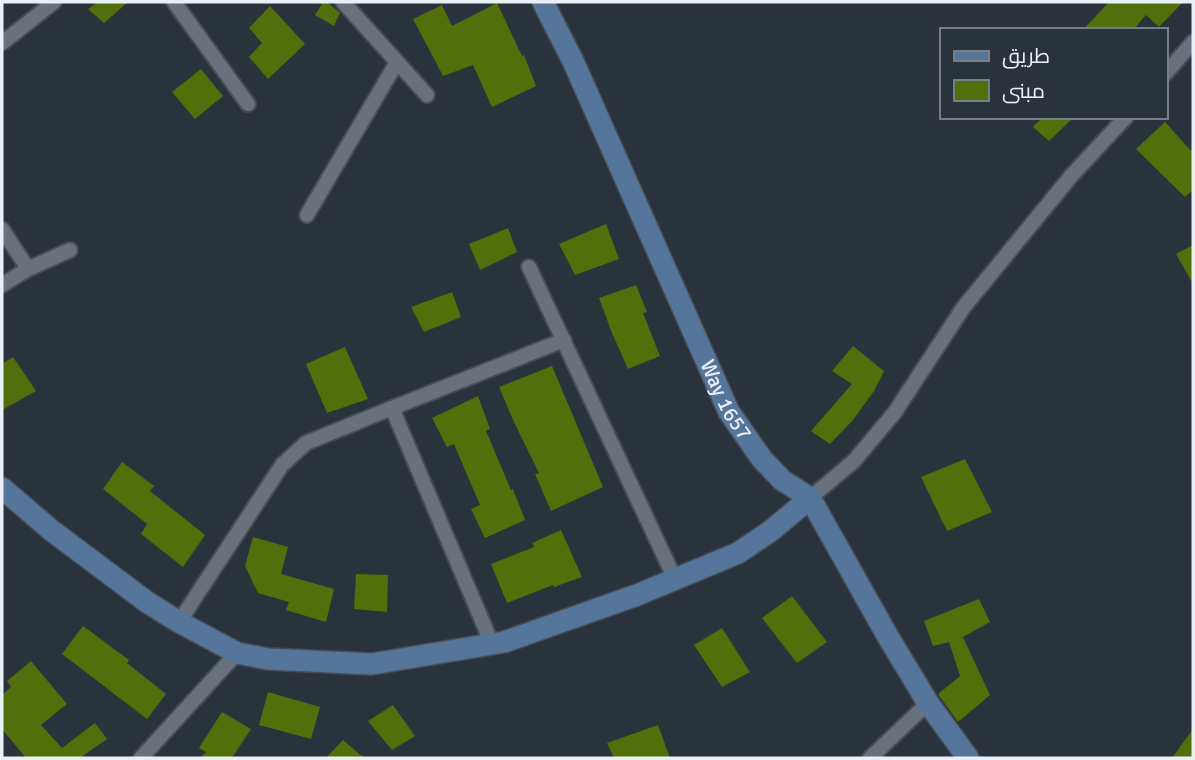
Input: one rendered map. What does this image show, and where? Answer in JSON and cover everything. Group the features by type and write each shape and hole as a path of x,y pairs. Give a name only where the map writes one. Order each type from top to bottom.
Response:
{"street":[{"path":"2,43 54,2"},
{"path":"174,2 248,104"},
{"path":"343,2 427,95"},
{"name":"Way 1657","path":"543,2 583,84 729,412 762,459 782,480 810,498 887,635 929,704 968,758"},
{"path":"1167,72 1193,42"},
{"path":"307,215 397,62"},
{"path":"2,488 51,530 147,601 179,622 237,653 268,659 372,664 504,642 676,579 738,553 772,530 854,461 895,412 963,308 1072,175 1124,119"},
{"path":"2,229 27,270"},
{"path":"2,285 70,250"},
{"path":"529,267 676,579"},
{"path":"179,622 282,465 306,443 564,341"},
{"path":"391,408 492,644"},
{"path":"141,758 237,653"},
{"path":"870,758 929,704"}],"building":[{"path":"98,2 128,2 104,23 88,9"},
{"path":"323,2 327,2 340,13 334,26 315,15"},
{"path":"1109,2 1183,2 1159,27 1146,15 1135,28 1085,28"},
{"path":"497,3 522,56 524,55 536,86 492,107 473,65 443,76 413,19 442,5 452,26"},
{"path":"270,6 305,44 268,79 249,57 262,43 249,28"},
{"path":"201,69 223,96 195,119 172,92"},
{"path":"1041,119 1072,119 1049,141 1033,127"},
{"path":"1165,122 1193,153 1193,190 1185,197 1136,149"},
{"path":"606,224 619,259 575,275 559,244"},
{"path":"508,228 517,252 480,270 469,244"},
{"path":"1193,245 1193,284 1176,254"},
{"path":"636,285 647,312 643,313 660,356 628,369 599,298"},
{"path":"452,292 461,317 424,332 411,307"},
{"path":"853,346 884,371 874,391 853,420 830,444 811,431 852,384 832,371"},
{"path":"345,347 368,399 327,413 306,364"},
{"path":"13,357 36,391 2,410 2,364"},
{"path":"552,366 603,487 551,511 535,474 539,473 499,387"},
{"path":"478,396 490,429 486,431 525,520 485,538 471,509 480,505 454,444 447,447 432,418"},
{"path":"965,459 992,512 947,531 921,477"},
{"path":"122,462 154,486 150,491 205,535 183,567 141,534 147,524 103,489"},
{"path":"561,530 582,577 507,603 491,564 534,547 532,543"},
{"path":"253,537 288,547 281,574 334,589 326,622 286,610 289,602 258,593 245,566"},
{"path":"356,574 388,575 387,612 354,609"},
{"path":"792,596 827,642 797,663 762,618"},
{"path":"979,599 990,622 963,637 990,695 958,722 938,694 960,676 949,642 933,646 924,621"},
{"path":"83,626 129,660 127,663 166,694 147,719 62,654"},
{"path":"722,628 750,672 722,687 694,645"},
{"path":"31,661 67,704 41,725 62,748 95,723 107,739 80,758 26,758 2,729 2,695 11,687 7,681"},
{"path":"268,692 320,707 311,739 259,725"},
{"path":"393,705 415,736 392,750 368,721"},
{"path":"222,712 251,729 232,758 200,758 206,752 199,748"},
{"path":"658,725 670,758 614,758 607,743"},
{"path":"1193,729 1193,758 1172,758"},
{"path":"343,740 364,758 326,758"}]}
